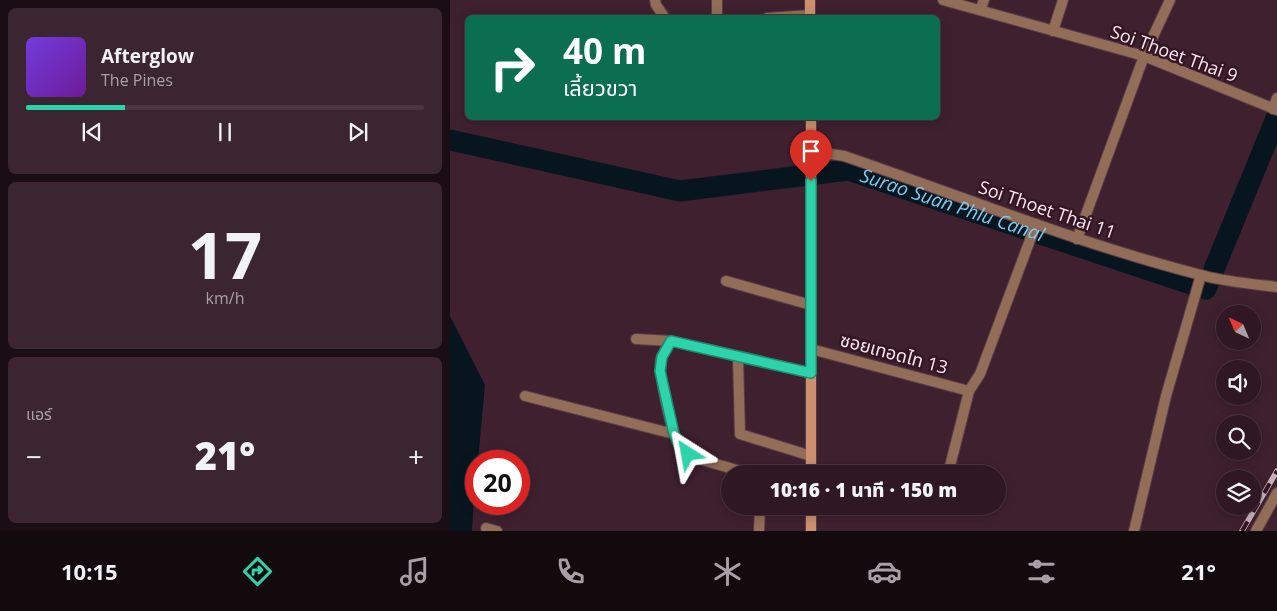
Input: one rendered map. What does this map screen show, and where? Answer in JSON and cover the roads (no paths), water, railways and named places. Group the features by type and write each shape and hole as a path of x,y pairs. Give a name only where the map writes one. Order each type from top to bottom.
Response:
{"main road":[{"path":"810,0 810,15"},
{"path":"810,120 811,465"},
{"path":"811,515 811,531"}],"street":[{"path":"655,0 663,15"},
{"path":"716,15 717,0"},
{"name":"Soi Thoet Thai 9","path":"943,0 1144,56 1276,109"},
{"path":"980,10 984,0"},
{"path":"1053,31 1064,0"},
{"path":"1077,239 1144,56 1170,0"},
{"path":"1276,109 1277,98"},
{"name":"Soi Thoet Thai 11","path":"811,151 844,156 1077,239 1203,276 1277,287"},
{"path":"950,465 969,391 980,374 1036,224"},
{"path":"1134,531 1166,396 1203,276"},
{"path":"726,281 811,305"},
{"path":"636,339 671,341 738,358 811,373"},
{"path":"671,341 662,357 660,371 674,434 679,445 688,454 721,465"},
{"name":"ซอยเทอดไท 13","path":"811,349 969,391"},
{"path":"738,358 740,434 811,456"},
{"path":"525,396 674,434"},
{"path":"1256,531 1277,493"},
{"path":"759,531 760,515"},
{"path":"486,528 497,531"}],"waterway":[{"name":"Surao Suan Phlu Canal","path":"450,140 680,191 848,170 1206,289 1277,116"}],"railway":[{"path":"1242,531 1277,471"}]}
